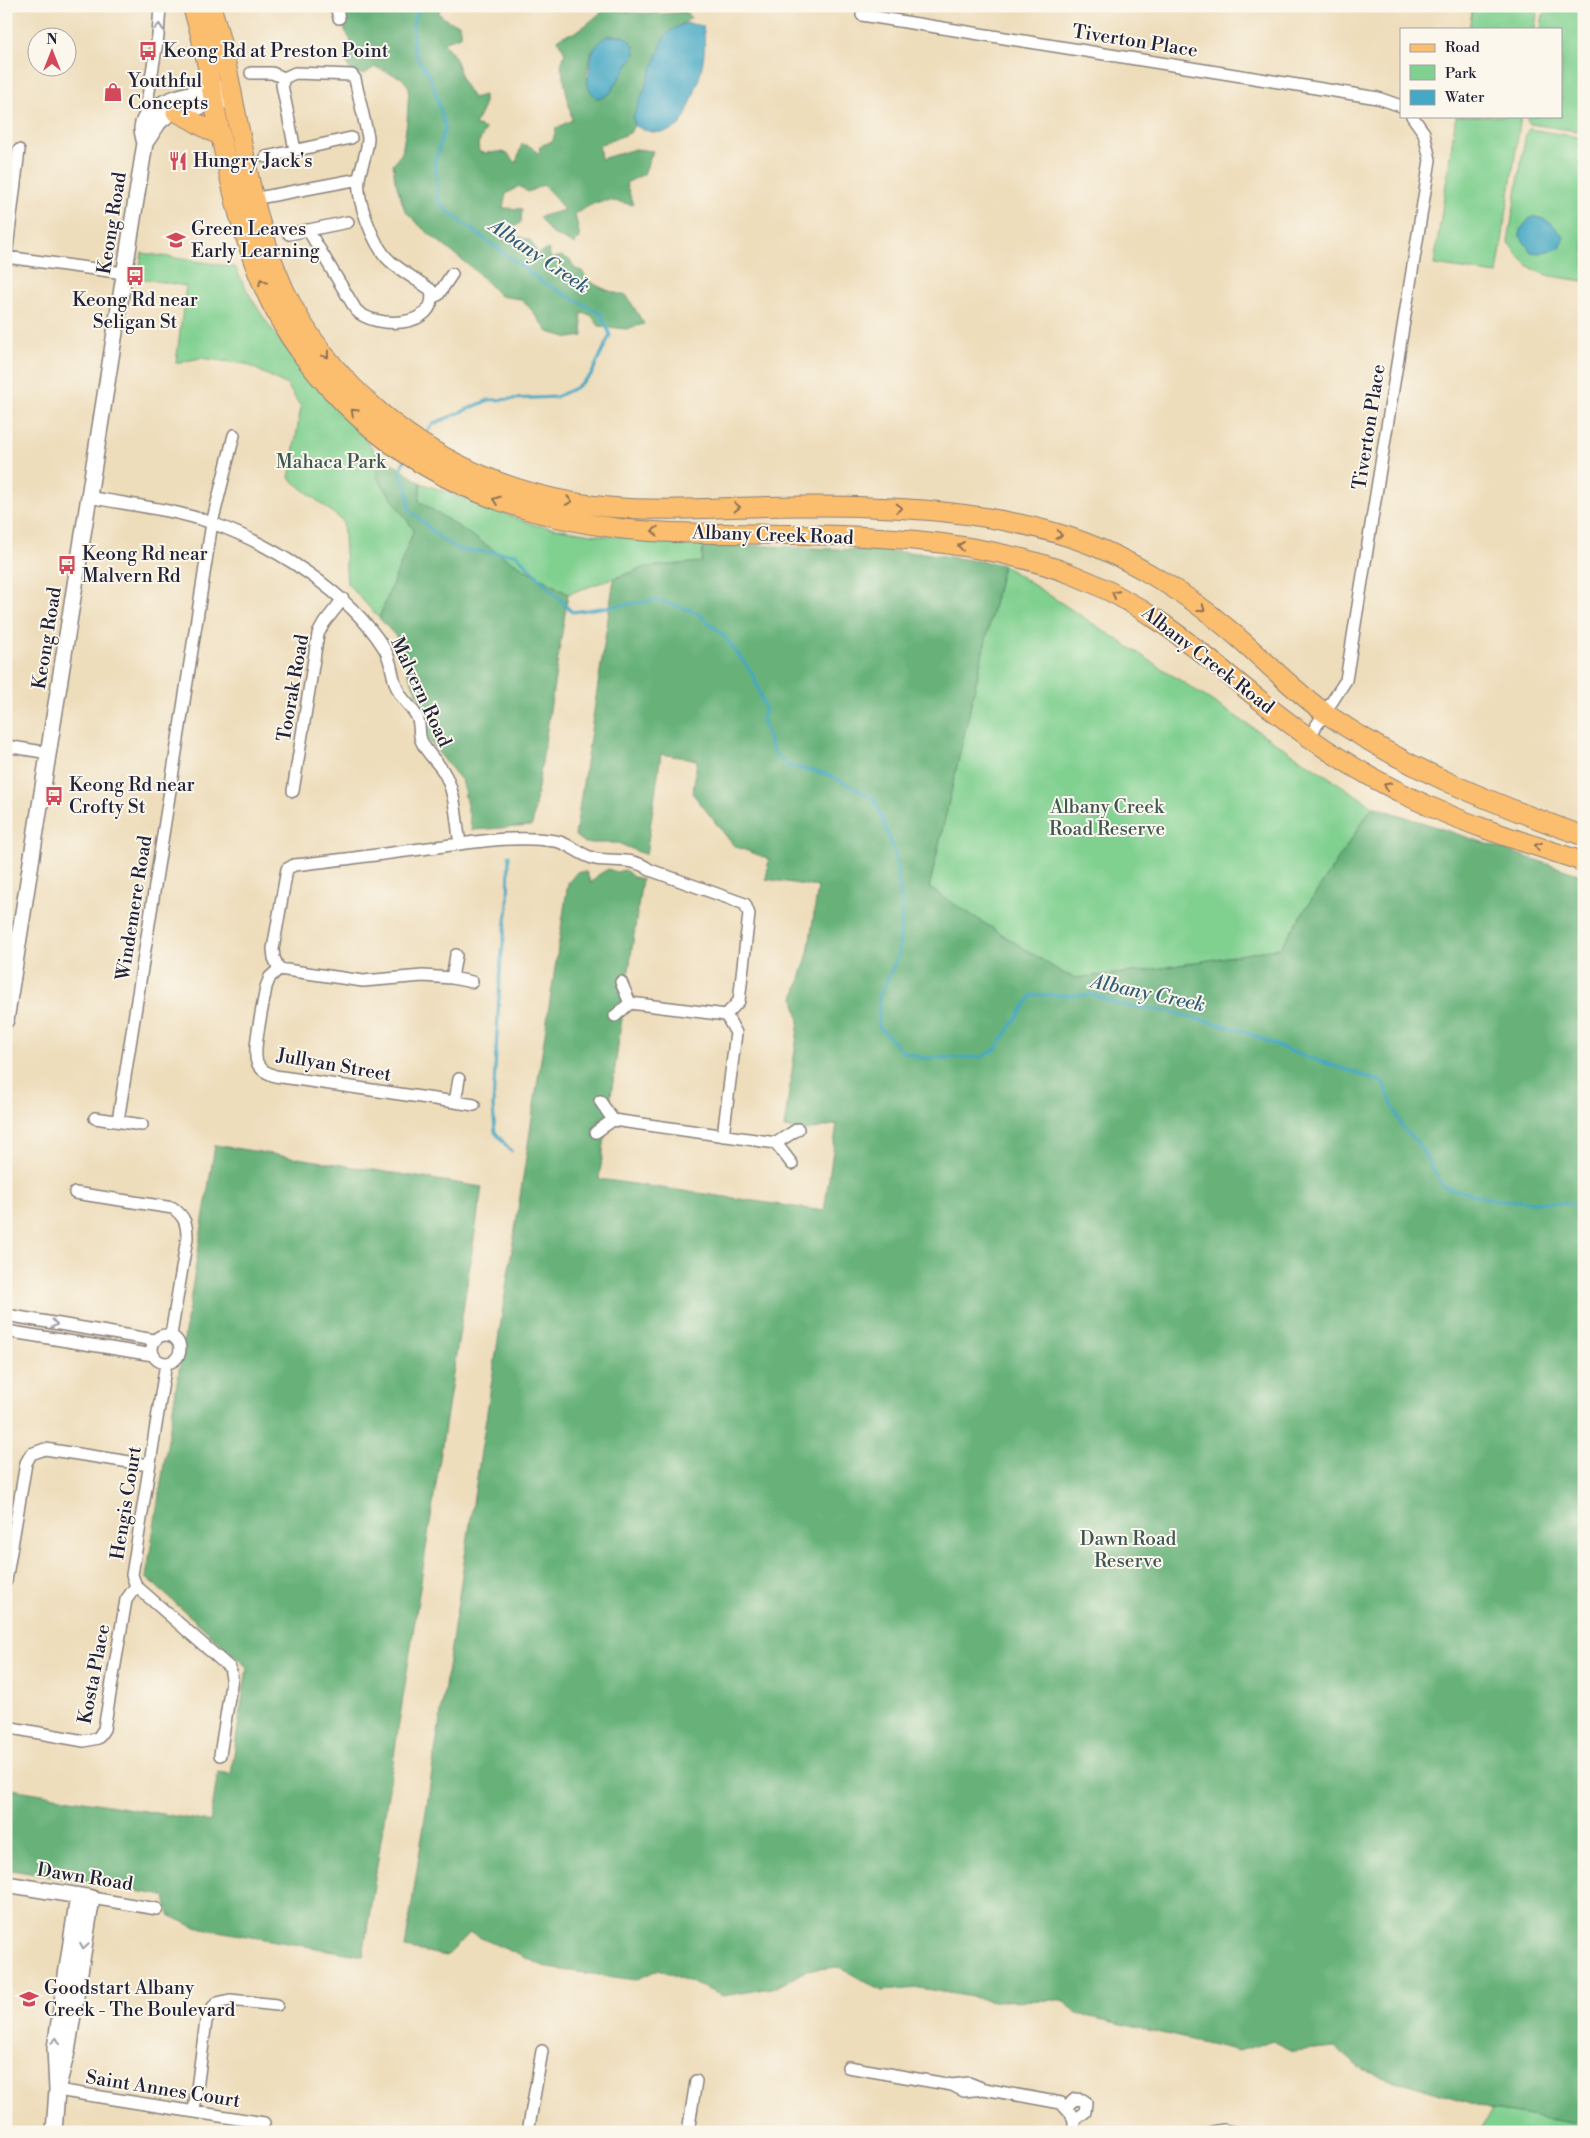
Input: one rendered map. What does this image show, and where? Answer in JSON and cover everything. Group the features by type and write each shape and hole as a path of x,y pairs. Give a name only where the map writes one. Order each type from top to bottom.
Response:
{"main road":[{"name":"Albany Creek Road","path":"192,6 222,95 263,235 277,272 291,320 315,370 341,400 423,455 464,487 499,501 544,514 598,525 658,532 812,534 924,541 976,548 1068,572 1138,606 1170,627 1204,652 1244,689 1309,737 1386,785 1435,809 1584,862"},
{"name":"Albany Creek Road","path":"211,6 221,41 221,136 233,196 247,245 271,304 291,320"},
{"path":"166,112 193,119 206,129 221,136"},
{"name":"Albany Creek Road","path":"423,455 538,494 570,502 625,508 813,506 917,509 1003,521 1068,537 1145,571 1180,593 1223,624 1324,712 1375,746 1500,806 1584,836"}],"street":[{"name":"Keong Road","path":"6,1020 145,144 142,130 151,81 160,6"},
{"name":"Tiverton Place","path":"862,15 1378,98 1400,106"},
{"path":"251,72 272,73 284,78"},
{"path":"295,150 282,85 284,78 294,73 352,75 355,78 368,137 359,179 359,190 366,223 388,260 431,290 433,296 432,304 426,314 416,319 398,322 362,316 308,230"},
{"name":"Keong Road","path":"145,144 166,112 152,92 151,81"},
{"path":"143,122 151,111 166,112 222,95"},
{"name":"Tiverton Place","path":"1309,737 1346,680 1430,160 1424,133 1413,118"},
{"path":"266,156 350,138"},
{"path":"19,150 6,257 124,273"},
{"path":"252,199 359,179"},
{"path":"289,234 348,222"},
{"path":"433,296 438,295 452,274"},
{"name":"Windemere Road","path":"118,1121 212,523 234,434"},
{"name":"Malvern Road","path":"89,498 154,508 212,523 273,552 313,576 353,609 383,647 392,664 397,689 416,714 419,723 420,739 426,750 444,771 452,790 460,844"},
{"name":"Toorak Road","path":"293,791 318,634 324,623 343,600"},
{"path":"6,746 48,752"},
{"path":"472,982 429,975 364,981 279,969 274,958 273,949 287,869 294,866 506,839 557,841 568,845 583,856 598,859 630,860 642,864 650,870 745,904 749,914 739,1001 726,1015"},
{"path":"452,978 456,955"},
{"name":"Jullyan Street","path":"279,969 270,977 266,987 255,1053 260,1067 267,1073 474,1105"},
{"path":"621,982 630,1003"},
{"path":"615,1016 630,1003 726,1015"},
{"path":"724,1136 736,1032 726,1015"},
{"path":"455,1102 459,1079"},
{"path":"600,1101 613,1120"},
{"path":"95,1118 142,1125"},
{"path":"596,1132 613,1120 776,1144 792,1164"},
{"path":"776,1144 798,1128"},
{"path":"75,1193 173,1208 182,1214 187,1224 188,1238 171,1335"},
{"path":"6,1315 154,1340 162,1335 171,1335 178,1341 180,1354 175,1361 166,1364 158,1361 153,1355 154,1340"},
{"path":"6,1331 153,1355"},
{"name":"Hengis Court","path":"166,1364 132,1575 136,1586 230,1668 232,1678 220,1755"},
{"path":"6,1581 26,1464 31,1454 45,1449 149,1465"},
{"name":"Kosta Place","path":"6,1727 84,1741 98,1738 104,1729 126,1600 136,1586"},
{"name":"Dawn Road","path":"6,1884 157,1909"},
{"path":"54,2132 57,2090 55,2048 85,1897"},
{"path":"194,2111 206,2021 212,2007 217,2003 230,2000 277,2006"},
{"path":"528,2132 542,2051"},
{"path":"848,2067 952,2085 964,2091 984,2089 1053,2100 1066,2107 1074,2126"},
{"path":"688,2132 696,2081"},
{"name":"Saint Annes Court","path":"57,2090 264,2123"},
{"path":"1066,2107 1075,2099 1086,2102 1084,2112 1074,2126"},
{"path":"1212,2132 1224,2130 1234,2132"}],"green space":[{"path":"364,6 443,6 438,13 448,21 459,24 461,36 443,42 455,57 462,81 473,98 484,95 484,106 475,125 486,129 478,144 479,152 503,152 516,163 522,144 531,147 539,154 540,146 553,141 556,128 572,120 561,65 565,53 558,39 581,29 608,8 646,13 679,13 685,11 691,18 680,25 633,118 634,125 630,133 599,145 601,159 635,149 653,151 644,174 626,183 633,205 615,201 602,201 575,214 580,238 574,244 551,233 539,217 564,210 543,185 528,192 519,186 506,194 503,208 522,209 521,222 513,228 513,235 530,240 538,254 548,249 551,259 561,256 570,260 575,269 582,271 590,281 608,290 627,296 644,324 626,329 599,326 591,315 581,313 583,336 570,338 548,332 530,308 520,299 500,296 477,272 422,228 405,211 395,180 393,164 402,153 407,122 409,87 402,78 375,67 364,74 352,73 347,65 346,57 351,41 340,21 343,11","holes":["607,36 623,36 629,63 619,78 586,77 591,53"]},
{"path":"1473,6 1538,6 1535,28 1469,28"},
{"path":"1553,6 1584,6 1584,132 1530,124 1527,119 1562,118 1562,28 1541,28 1543,15"},
{"path":"1456,118 1521,118 1497,274 1434,265"},
{"path":"1529,129 1584,138 1584,281 1549,275 1532,268 1524,262 1508,242 1526,133"},
{"name":"Mahaca Park","path":"142,253 235,267 248,293 280,341 376,452 377,477 414,530 379,618 347,583 343,521 289,478 301,407 287,385 246,364 201,358 176,363 186,286 138,278"},
{"path":"376,452 421,483 419,501 506,558 568,594 532,826 472,830 462,781 428,740 422,705 408,673 399,640 379,618 414,530 377,477"},
{"path":"421,483 535,525 598,535 703,543 702,562 646,567 568,594 506,558 419,501"},
{"name":"Dawn Road Reserve","path":"703,543 924,553 1003,565 929,888 1061,972 1075,978 1144,971 1280,948 1373,806 1584,876 1584,2125 1493,2110 1362,2070 1336,2047 1293,2051 1273,2041 1240,2051 1077,2014 1062,2000 994,2001 920,1988 882,1991 839,1967 807,1970 777,1987 723,1996 659,1969 636,1980 548,1968 470,1933 447,1956 405,1948 568,883 577,872 586,872 591,883 598,875 608,869 616,872 625,870 633,877 642,879 599,1179 824,1211 837,1124 805,1131 784,1128 799,1021 794,998 808,953 818,887 766,879 769,859 734,846 693,794 697,760 661,754 646,855 618,843 585,843 575,836 614,579 646,567 702,562"},
{"name":"Albany Creek Road Reserve","path":"1003,565 1373,806 1280,948 1144,971 1075,978 1061,972 929,888"},
{"path":"215,1145 482,1187 363,1956 194,1927 169,1915 165,1897 160,1895 6,1869 6,1788 210,1822 218,1772 231,1774 247,1667 146,1577"},
{"path":"1493,2110 1584,2125 1584,2132 1479,2132"}],"water":[{"path":"686,23 703,26 704,56 700,75 686,115 678,126 667,131 656,132 639,128 634,125 633,118 665,36 673,29"},
{"path":"607,36 623,36 634,46 635,54 611,92 604,97 597,98 590,90 588,83 591,60 594,49"},
{"path":"1531,217 1546,220 1557,229 1564,237 1560,248 1539,253 1531,252 1520,236 1520,230"}],"waterway":[{"name":"Albany Creek","path":"420,6 413,23 414,52 432,80 445,127 435,162 438,200 447,211 544,283 601,314 610,335 591,375 575,388 556,397 489,400 433,424 423,437"},
{"name":"Albany Creek","path":"405,460 402,464 401,472 408,492 409,509 440,538 459,550 516,554 572,612 657,600 696,612 724,636 753,674 765,709 762,719 772,749 778,757 788,766 827,774 874,798 895,853 902,910 899,954 879,998 879,1027 903,1052 922,1058 981,1057 995,1050 1032,995 1093,995 1121,1005 1167,1011 1238,1029 1292,1052 1383,1082 1403,1129 1417,1142 1444,1187 1496,1200 1578,1204 1584,1208"},
{"path":"509,855 508,906 501,960 493,1106 495,1132 511,1151"}],"place":[{"name":"Keong Rd at Preston Point","path":"148,51"},
{"name":"Youthful Concepts","path":"113,92"},
{"name":"Hungry Jack's","path":"178,161"},
{"name":"Green Leaves Early Learning","path":"176,240"},
{"name":"Keong Rd near Seligan St","path":"135,276"},
{"name":"Keong Rd near Malvern Rd","path":"67,565"},
{"name":"Keong Rd near Crofty St","path":"54,796"},
{"name":"Goodstart Albany Creek - The Boulevard","path":"29,1999"}]}
